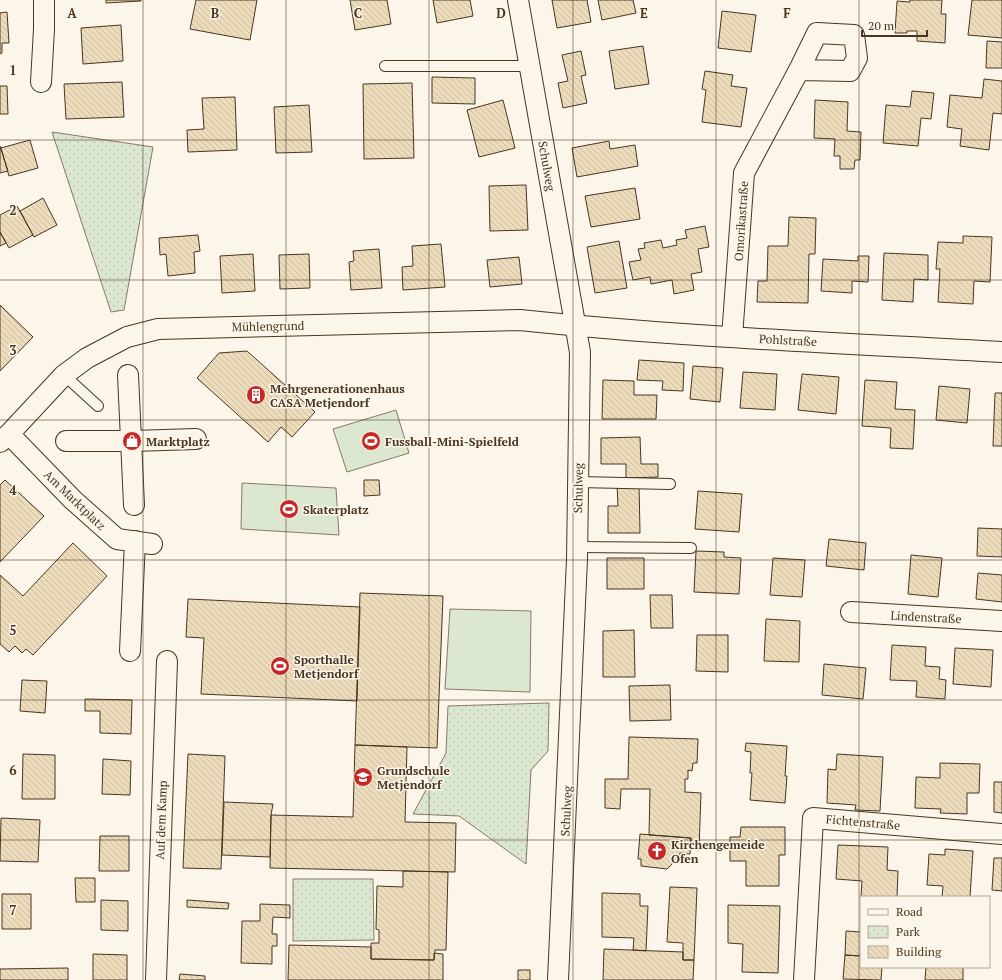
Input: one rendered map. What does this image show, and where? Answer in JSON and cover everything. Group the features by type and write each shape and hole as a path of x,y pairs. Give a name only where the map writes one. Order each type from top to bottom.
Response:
{"street":[{"path":"41,82 44,0"},
{"name":"Schulweg","path":"518,0 580,352 578,547 558,980"},
{"name":"Omorikastraße","path":"732,337 744,173 799,70"},
{"name":"Mühlengrund","path":"4,438 64,375 87,358 127,338 158,329 520,320 575,326"},
{"name":"Pohlstraße","path":"575,326 732,337 1002,352"},
{"path":"128,374 134,505"},
{"name":"Am Marktplatz","path":"4,438 117,539 143,543 130,651"},
{"path":"66,441 196,439"},
{"name":"Lindenstraße","path":"851,612 1002,621"},
{"name":"Auf dem Kamp","path":"156,980 167,661"},
{"name":"Fichtenstraße","path":"804,980 813,818 1002,834"}],"lane":[{"path":"384,66 530,66"},
{"path":"64,375 98,406"},
{"path":"578,482 670,484"},
{"path":"578,547 692,548"}],"green space":[{"path":"52,132 153,147 124,310 111,312"},
{"name":"Fussball-Mini-Spielfeld","path":"396,410 409,453 347,472 333,429"},
{"name":"Skaterplatz","path":"242,483 336,488 339,535 241,529"},
{"path":"450,609 531,611 530,692 445,689"},
{"path":"549,703 548,751 531,770 526,864 459,816 413,814 446,753 448,706"},
{"path":"293,879 373,879 374,940 293,941"}],"building":[{"path":"106,0 141,0 141,1 106,3"},
{"path":"196,0 257,0 250,40 190,29"},
{"path":"350,0 387,0 391,24 355,30"},
{"path":"433,0 470,0 473,16 437,23"},
{"path":"552,0 587,0 591,22 557,28"},
{"path":"598,0 633,0 636,13 602,20"},
{"path":"910,0 942,0 941,14 946,14 945,43 917,41 917,31 895,33 897,1 910,2"},
{"path":"972,0 1002,0 1002,38 968,35"},
{"path":"722,11 756,15 751,52 718,48"},
{"path":"7,12 9,43 2,43 2,53 0,54 0,13"},
{"path":"121,25 123,61 83,64 81,28"},
{"path":"987,41 1002,42 1002,68 986,68"},
{"path":"643,46 649,84 615,89 609,51"},
{"path":"581,51 586,75 581,76 587,103 563,108 558,83 568,81 562,55"},
{"path":"705,71 733,75 731,86 747,88 741,127 702,122 706,90 702,89"},
{"path":"432,77 475,78 475,104 432,103"},
{"path":"984,79 1002,81 1002,114 993,113 989,150 960,146 962,129 947,127 950,95 982,98"},
{"path":"122,82 124,117 66,119 64,84"},
{"path":"412,83 414,158 364,159 363,84"},
{"path":"0,86 7,86 8,114 0,114"},
{"path":"912,91 934,93 931,119 921,118 918,146 883,143 886,105 910,107"},
{"path":"235,97 237,150 188,152 187,130 204,129 202,98"},
{"path":"503,100 515,148 479,157 467,110"},
{"path":"815,100 848,102 847,131 861,132 860,160 855,160 854,169 840,169 840,156 834,156 835,139 814,138"},
{"path":"309,105 312,152 276,153 274,107"},
{"path":"30,140 38,168 9,176 1,148"},
{"path":"609,141 610,149 635,145 638,166 577,177 572,148"},
{"path":"0,146 8,171 0,173"},
{"path":"526,185 528,230 490,231 489,186"},
{"path":"635,188 640,219 591,227 585,196"},
{"path":"43,198 57,225 34,237 20,211"},
{"path":"17,206 33,235 9,248 0,232 0,215"},
{"path":"789,217 816,218 815,254 809,254 808,303 757,302 758,281 767,281 768,246 788,246"},
{"path":"705,226 709,247 698,249 702,272 691,274 694,290 674,294 672,280 651,284 650,277 633,280 629,262 641,260 638,249 645,248 644,243 661,240 663,248 677,245 676,240 687,238 685,230"},
{"path":"0,232 6,243 0,246"},
{"path":"198,235 200,251 194,252 195,273 168,276 166,254 160,255 159,238"},
{"path":"963,236 992,237 990,282 974,281 973,304 938,302 940,269 936,269 938,242 963,243"},
{"path":"619,241 627,288 595,293 587,247"},
{"path":"441,244 445,287 403,290 402,267 413,266 412,246"},
{"path":"379,249 382,288 351,290 349,262 354,261 353,251"},
{"path":"884,253 928,255 928,280 914,279 913,302 882,300"},
{"path":"253,254 255,291 222,293 220,256"},
{"path":"309,254 310,288 280,289 279,255"},
{"path":"858,256 869,256 868,282 852,281 852,293 821,291 823,259 858,261"},
{"path":"519,257 522,284 490,287 487,260"},
{"path":"0,305 33,337 0,371"},
{"name":"Mehrgenerationenhaus CASA Metjendorf","path":"247,351 315,412 292,437 281,427 268,442 197,378 219,353"},
{"path":"639,360 684,363 683,391 662,390 663,381 637,380"},
{"path":"693,366 723,368 720,402 690,399"},
{"path":"743,372 777,374 775,410 740,408"},
{"path":"802,374 839,377 836,414 798,410"},
{"path":"603,380 634,381 634,395 657,395 656,419 602,419"},
{"path":"865,380 897,382 895,409 915,410 913,449 890,448 891,428 862,426"},
{"path":"939,386 970,389 967,423 936,420"},
{"path":"995,393 1002,393 1002,446 993,446"},
{"path":"640,437 641,464 658,464 658,477 626,478 626,464 601,464 601,438"},
{"path":"5,480 44,516 0,562 0,485"},
{"path":"364,480 379,480 380,495 364,496"},
{"path":"617,484 639,484 640,533 608,533 608,506 618,506"},
{"path":"698,491 742,494 739,532 695,529"},
{"path":"978,528 1002,529 1002,557 977,556"},
{"path":"829,539 866,543 864,570 826,566"},
{"path":"73,543 107,576 33,655 26,649 22,653 15,646 9,652 0,644 0,575 23,596"},
{"path":"696,551 724,552 724,557 741,558 739,594 694,592"},
{"path":"911,555 942,558 938,597 908,594"},
{"path":"607,558 644,558 644,589 607,589"},
{"path":"773,558 805,560 802,597 770,595"},
{"path":"978,573 1002,575 1002,602 976,599"},
{"path":"360,593 443,596 437,748 355,745"},
{"path":"650,595 672,595 673,628 651,628"},
{"name":"Sporthalle Metjendorf","path":"188,599 360,607 357,701 201,694 204,638 186,637"},
{"path":"766,619 800,621 799,662 764,661"},
{"path":"634,630 635,677 603,677 603,631"},
{"path":"697,635 728,635 728,672 696,671"},
{"path":"892,645 926,647 925,666 940,667 939,679 946,680 945,699 916,697 917,681 890,680"},
{"path":"955,648 993,650 991,687 953,684"},
{"path":"824,664 866,668 863,699 822,695"},
{"path":"22,680 47,681 45,713 20,711"},
{"path":"670,685 671,720 630,721 629,686"},
{"path":"85,699 132,700 131,734 100,733 100,711 85,711"},
{"path":"629,737 698,739 697,763 693,763 692,771 688,770 688,779 685,779 685,792 701,793 699,850 690,849 691,838 649,835 650,789 621,789 620,809 605,808 605,779 628,779"},
{"path":"746,743 787,746 785,803 750,800 752,773 750,773 751,752 745,751"},
{"path":"355,745 407,747 405,822 456,823 455,872 270,868 271,815 353,817"},
{"path":"23,754 55,755 55,799 22,799"},
{"path":"188,754 225,756 221,869 183,868"},
{"path":"837,754 883,757 880,811 855,810 856,805 827,803 828,769 836,770"},
{"path":"103,759 131,761 130,795 102,794"},
{"path":"940,763 980,764 979,793 967,793 967,814 940,813 941,809 915,808 916,777 940,778"},
{"path":"994,782 1002,782 1002,813 994,812"},
{"path":"224,802 273,804 271,815 270,857 222,855"},
{"path":"1,818 40,820 38,862 0,861"},
{"path":"741,827 785,827 785,855 779,855 779,886 746,886 746,861 730,861 730,837 740,837"},
{"path":"640,834 691,838 690,854 680,853 679,860 667,869 641,866 641,859 638,859"},
{"path":"100,836 129,836 129,871 99,871"},
{"path":"838,845 888,847 887,870 898,871 897,896 861,896 862,881 836,879"},
{"path":"945,849 973,851 970,896 942,896 943,886 927,885 929,854 945,855"},
{"path":"994,858 1002,858 1002,891 992,890"},
{"path":"403,871 448,872 446,950 435,950 434,960 371,959 371,943 379,943 379,930 376,929 377,886 403,887"},
{"path":"75,878 95,878 95,902 76,902"},
{"path":"670,887 697,888 694,960 683,960 683,943 667,942"},
{"path":"602,893 640,894 640,906 648,906 646,951 633,950 634,938 602,937"},
{"path":"2,894 31,894 31,929 2,929"},
{"path":"101,900 128,901 128,931 101,930"},
{"path":"187,900 229,903 228,909 187,907"},
{"path":"260,904 290,905 290,918 273,917 272,934 277,934 277,946 272,946 272,964 241,963 242,921 260,921"},
{"path":"728,905 780,906 778,973 742,972 743,944 728,943"},
{"path":"846,931 860,932 860,956 845,955"},
{"path":"289,945 371,947 371,959 434,960 434,953 443,954 443,980 288,980"},
{"path":"604,949 683,952 683,960 694,960 693,980 603,980"},
{"path":"93,954 127,955 127,980 93,980"},
{"path":"845,955 860,956 860,968 882,968 881,980 843,979"},
{"path":"68,968 68,980 0,980 0,969"},
{"path":"926,968 963,968 963,980 925,980"},
{"path":"518,970 530,970 530,980 518,980"},
{"path":"180,974 205,976 205,980 179,980"}],"place":[{"name":"Mehrgenerationenhaus CASA Metjendorf","path":"256,395"},
{"name":"Marktplatz","path":"132,441"},
{"name":"Fussball-Mini-Spielfeld","path":"371,441"},
{"name":"Skaterplatz","path":"289,509"},
{"name":"Sporthalle Metjendorf","path":"280,666"},
{"name":"Grundschule Metjendorf","path":"363,777"},
{"name":"Kirchengemeide Ofen","path":"657,851"}]}
